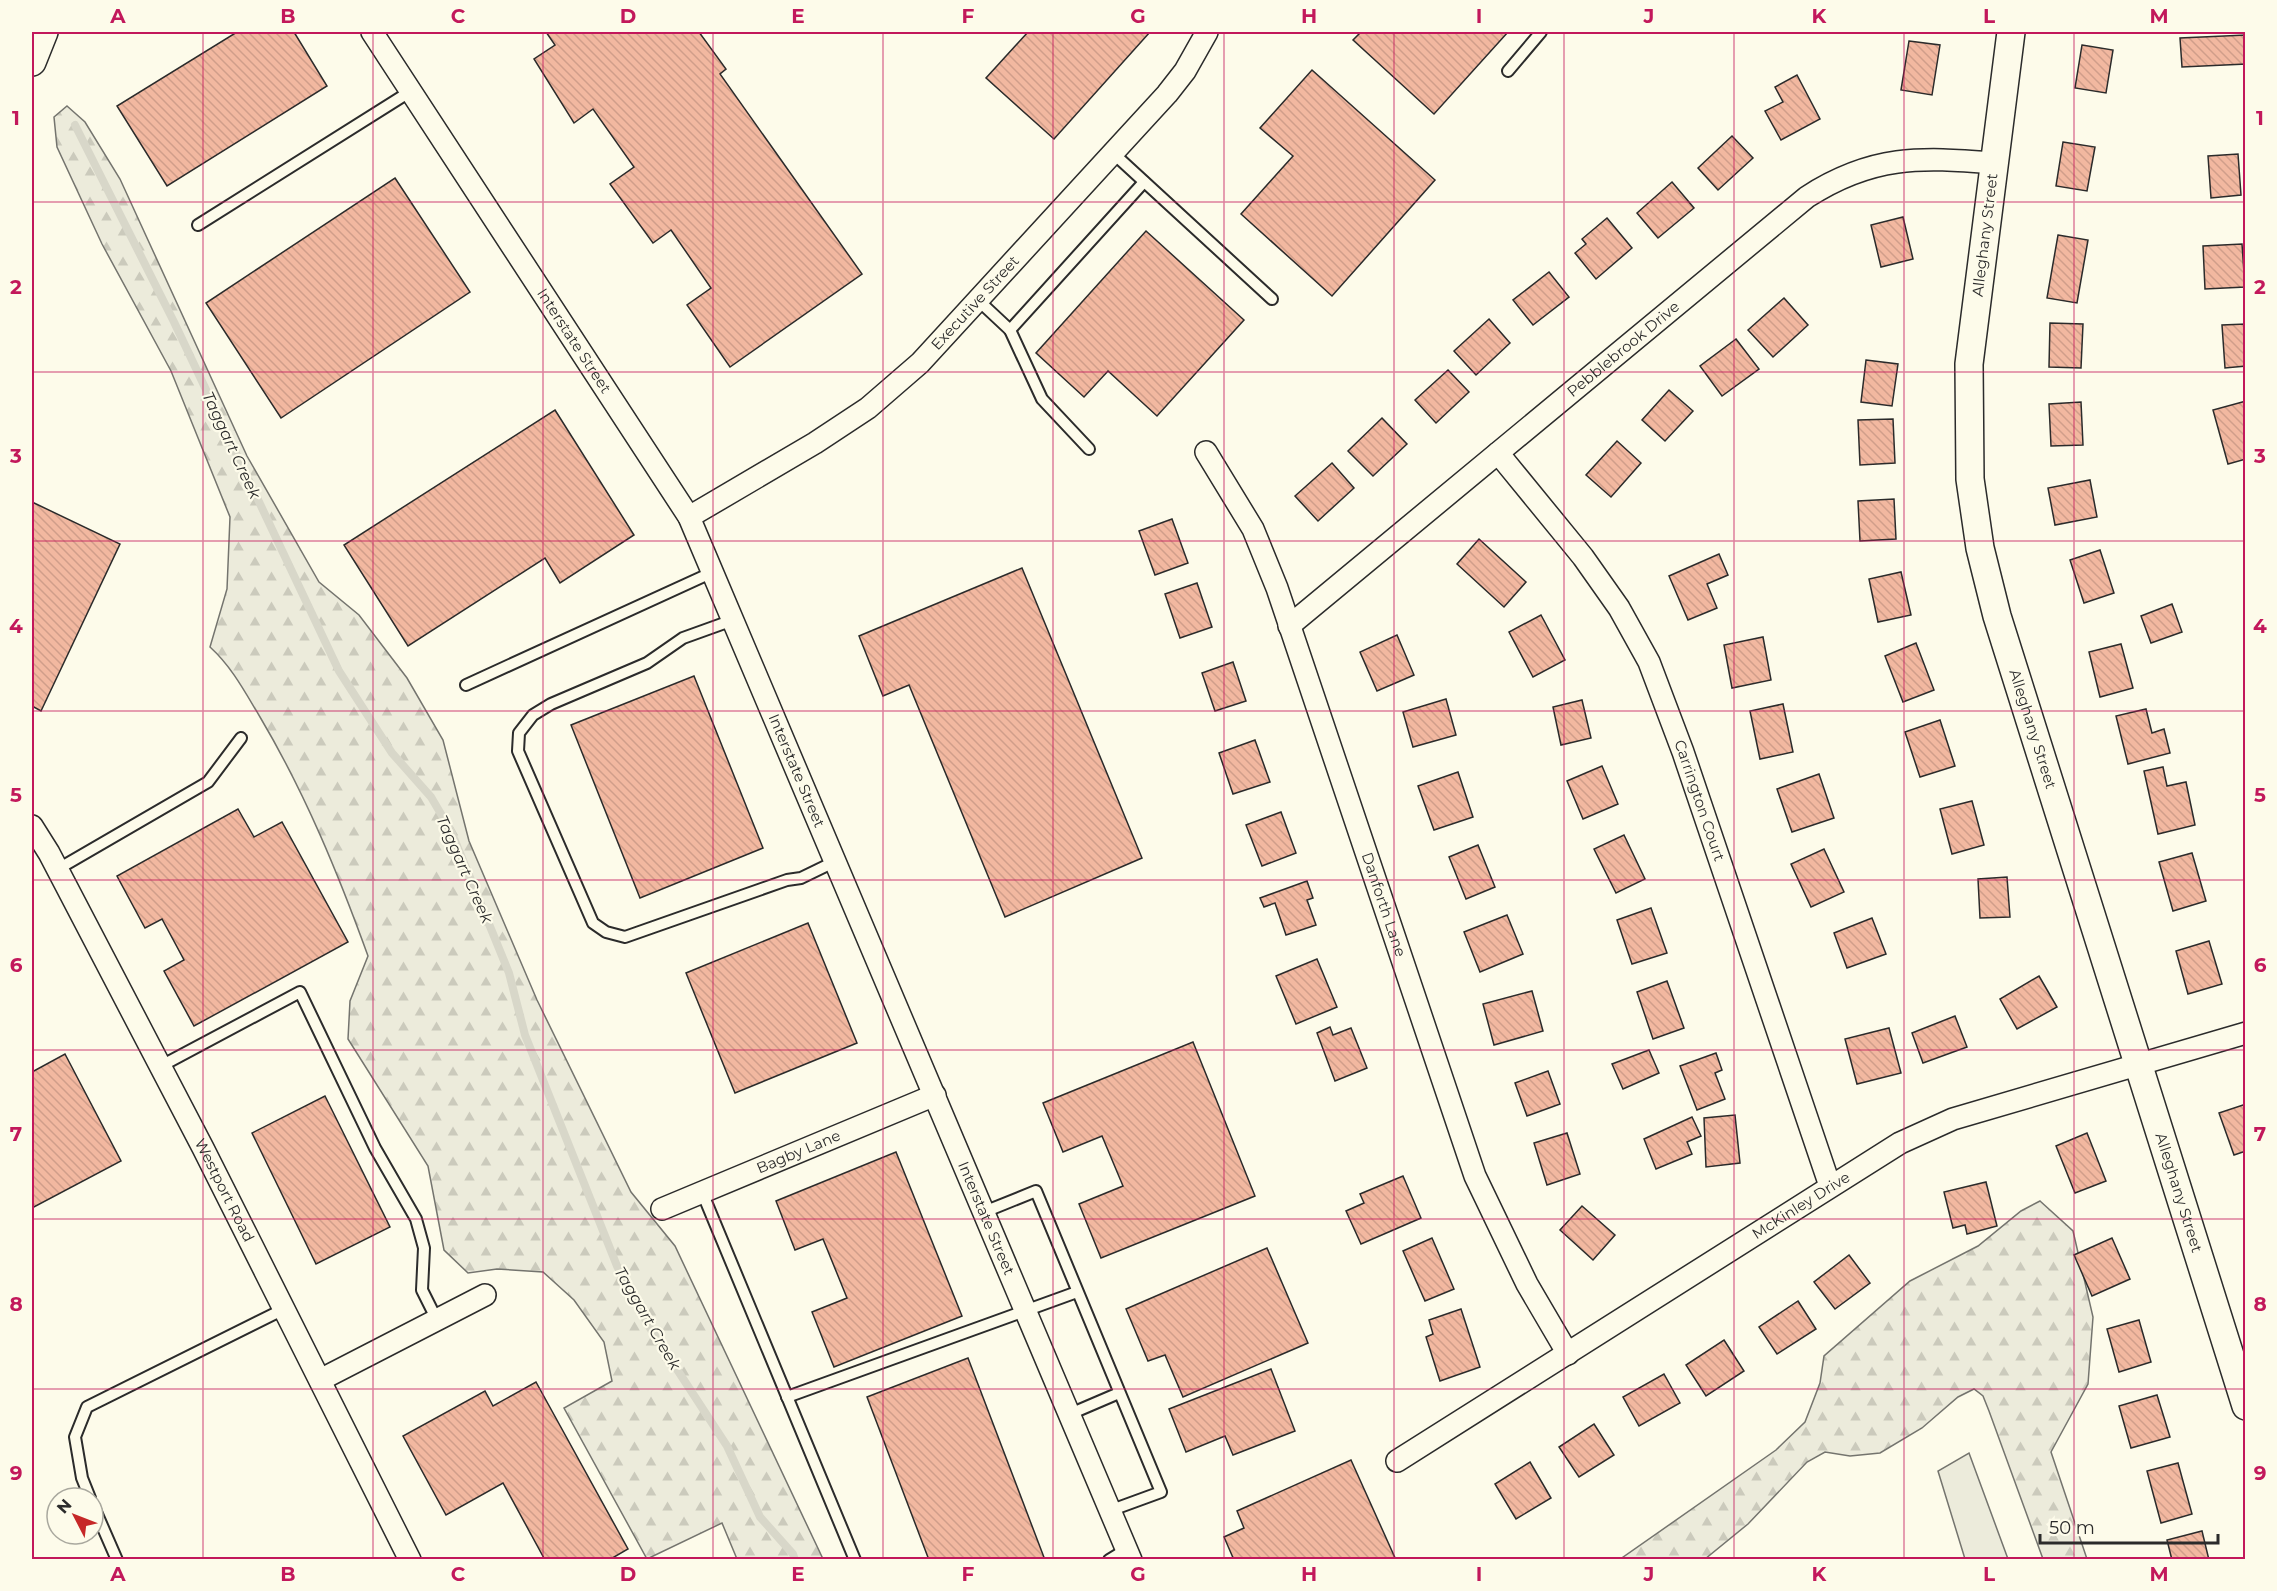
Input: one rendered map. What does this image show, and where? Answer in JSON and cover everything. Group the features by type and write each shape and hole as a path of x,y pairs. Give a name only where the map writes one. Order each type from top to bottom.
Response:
{"street":[{"path":"32,62 44,32"},
{"name":"Interstate Street","path":"372,32 689,517 1070,1414 1109,1511 1122,1556"},
{"name":"Executive Street","path":"689,517 776,468 868,408 920,363 1185,71 1208,32"},
{"name":"Alleghany Street","path":"2011,32 1968,364 1970,479 1980,548 1997,616 2246,1406"},
{"name":"Pebblebrook Drive","path":"1289,626 1824,186 1860,169 1888,162 1928,158 1994,163"},
{"name":"Danforth Lane","path":"1206,452 1253,529 1289,626 1475,1176 1527,1284 1568,1354"},
{"name":"Carrington Court","path":"1498,453 1583,557 1619,608 1649,662 1683,752 1830,1186"},
{"name":"Westport Road","path":"32,826 58,869 160,1066 410,1560"},
{"name":"McKinley Drive","path":"1397,1461 1900,1143 1953,1119 2246,1033"},
{"name":"Bagby Lane","path":"662,1209 935,1095"},
{"path":"320,1380 485,1295"}],"lane":[{"path":"1508,71 1541,32"},
{"path":"198,225 411,92"},
{"path":"1113,153 1272,299"},
{"path":"1010,330 1144,182"},
{"path":"979,300 1010,330 1042,399 1089,449"},
{"path":"466,685 713,572"},
{"path":"733,620 683,638 647,663 551,704 533,715 519,733 518,751 593,923 606,932 625,937 787,880 801,879 836,861"},
{"path":"58,869 208,782 241,738"},
{"path":"160,1066 300,992 375,1148 416,1219 424,1248 422,1290 436,1320"},
{"path":"984,1212 1036,1191 1161,1492 1109,1511"},
{"path":"702,1192 855,1560"},
{"path":"787,1397 1077,1292"},
{"path":"85,1486 75,1437 87,1407 284,1309"},
{"path":"1070,1414 1119,1393"},
{"path":"105,1532 117,1560"}],"green space":[{"path":"67,106 85,122 120,179 247,456 319,582 359,615 407,678 443,740 469,841 537,1000 631,1192 675,1246 823,1559 737,1559 722,1523 647,1559 564,1408 612,1381 604,1342 574,1300 543,1272 497,1269 468,1273 444,1250 428,1166 348,1039 350,1001 368,956 345,894 292,775 238,680 210,647 227,589 230,517 171,371 102,244 57,147 54,117"},
{"path":"2040,1201 2073,1231 2093,1317 2088,1384 2051,1452 2087,1559 2043,1559 1983,1396 1974,1389 1958,1397 1922,1428 1880,1453 1850,1456 1825,1452 1807,1462 1748,1524 1705,1559 1619,1560 1776,1450 1805,1422 1820,1383 1824,1356 1910,1281 1978,1246 2021,1211"},
{"path":"1969,1453 2008,1559 1965,1559 1938,1471"}],"building":[{"path":"237,32 294,32 327,86 167,186 117,106"},
{"path":"546,32 699,32 726,69 720,74 862,274 730,367 687,305 711,288 671,230 653,243 610,184 634,167 593,109 574,123 534,59 555,45"},
{"path":"1028,32 1150,32 1054,139 986,78"},
{"path":"1361,32 1508,32 1434,114 1353,40"},
{"path":"2246,35 2246,64 2182,67 2180,38"},
{"path":"1909,41 1940,45 1932,95 1901,90"},
{"path":"2082,45 2113,50 2106,93 2075,88"},
{"path":"1312,70 1435,180 1332,296 1241,214 1293,156 1260,128"},
{"path":"1797,75 1820,119 1781,140 1765,111 1783,102 1775,87"},
{"path":"1732,136 1753,158 1718,190 1698,168"},
{"path":"2063,142 2095,147 2087,191 2056,186"},
{"path":"2238,154 2241,195 2211,198 2208,156"},
{"path":"395,178 470,292 281,418 206,303"},
{"path":"1672,182 1694,208 1658,238 1637,213"},
{"path":"1903,217 1913,259 1881,267 1871,225"},
{"path":"1607,218 1632,248 1596,279 1575,253 1586,244 1582,239"},
{"path":"1146,231 1244,320 1157,416 1108,371 1084,397 1036,353"},
{"path":"2058,235 2088,240 2077,303 2047,298"},
{"path":"2242,244 2245,287 2205,289 2203,246"},
{"path":"1549,272 1569,297 1533,325 1513,300"},
{"path":"1784,298 1808,325 1773,357 1748,330"},
{"path":"1489,319 1510,343 1476,375 1454,351"},
{"path":"2050,323 2083,324 2081,368 2049,367"},
{"path":"2246,324 2246,366 2225,368 2222,325"},
{"path":"1736,339 1759,369 1722,396 1700,366"},
{"path":"1866,360 1898,364 1892,406 1861,402"},
{"path":"1448,370 1469,392 1436,423 1415,400"},
{"path":"1669,390 1693,411 1665,441 1642,420"},
{"path":"2246,401 2246,459 2228,464 2213,410"},
{"path":"2081,402 2083,445 2051,446 2049,404"},
{"path":"555,410 634,535 560,583 545,558 408,646 344,545"},
{"path":"1382,418 1407,444 1373,476 1348,451"},
{"path":"1893,419 1895,463 1860,465 1858,420"},
{"path":"1617,441 1641,463 1611,497 1586,475"},
{"path":"1332,463 1354,488 1318,521 1295,496"},
{"path":"2090,480 2097,517 2055,525 2048,488"},
{"path":"1894,499 1896,539 1860,541 1858,501"},
{"path":"32,502 120,544 41,711 32,706"},
{"path":"1172,519 1188,563 1155,575 1139,531"},
{"path":"1479,539 1526,582 1504,607 1457,564"},
{"path":"2100,550 2114,593 2084,603 2070,560"},
{"path":"1719,554 1728,575 1707,584 1717,608 1688,620 1669,576"},
{"path":"1022,568 1142,858 1005,917 909,685 883,696 859,636"},
{"path":"1901,572 1911,615 1878,622 1869,579"},
{"path":"1197,583 1212,627 1180,638 1165,594"},
{"path":"2172,604 2182,632 2151,643 2141,616"},
{"path":"1541,615 1565,660 1533,677 1509,632"},
{"path":"1397,635 1414,675 1377,691 1360,652"},
{"path":"1763,637 1771,680 1732,688 1724,645"},
{"path":"1916,643 1934,690 1903,702 1885,656"},
{"path":"2121,644 2133,688 2100,697 2089,652"},
{"path":"1233,662 1246,701 1215,711 1202,673"},
{"path":"694,676 763,848 640,898 571,725"},
{"path":"1446,699 1456,735 1413,747 1403,712"},
{"path":"1582,700 1591,738 1561,745 1553,707"},
{"path":"1783,704 1793,752 1760,759 1750,711"},
{"path":"2146,709 2152,733 2164,729 2170,753 2128,764 2116,716"},
{"path":"1940,720 1955,766 1920,777 1905,732"},
{"path":"1255,740 1270,782 1233,794 1219,753"},
{"path":"1602,766 1618,804 1583,819 1567,781"},
{"path":"2163,767 2167,786 2186,782 2195,825 2158,834 2144,771"},
{"path":"1458,772 1473,817 1434,830 1418,786"},
{"path":"1819,774 1834,818 1792,832 1777,789"},
{"path":"1972,801 1984,845 1952,854 1940,809"},
{"path":"238,809 254,837 282,822 348,942 194,1026 164,971 184,960 162,919 145,928 117,876"},
{"path":"1281,812 1296,853 1262,866 1246,825"},
{"path":"1624,835 1645,879 1616,893 1594,849"},
{"path":"1478,845 1495,887 1466,899 1449,857"},
{"path":"1824,849 1844,892 1811,907 1791,864"},
{"path":"2192,853 2206,901 2173,911 2159,862"},
{"path":"2007,877 2010,917 1980,918 1978,879"},
{"path":"1307,881 1313,898 1307,900 1316,925 1286,935 1275,903 1264,907 1260,898"},
{"path":"1651,908 1667,953 1632,964 1617,920"},
{"path":"1507,915 1523,954 1480,972 1464,932"},
{"path":"1872,918 1886,954 1847,968 1834,933"},
{"path":"808,923 857,1043 735,1093 686,973"},
{"path":"2209,941 2222,984 2188,994 2176,951"},
{"path":"1317,959 1337,1007 1296,1024 1276,976"},
{"path":"2039,976 2057,1007 2017,1029 2000,999"},
{"path":"1667,981 1684,1028 1653,1039 1637,992"},
{"path":"1532,991 1543,1031 1494,1045 1483,1004"},
{"path":"1955,1016 1967,1047 1923,1063 1912,1033"},
{"path":"1330,1027 1333,1035 1351,1028 1367,1068 1335,1081 1317,1033"},
{"path":"1889,1028 1901,1073 1857,1084 1845,1039"},
{"path":"1193,1042 1255,1196 1101,1258 1079,1204 1123,1186 1102,1136 1063,1152 1043,1103"},
{"path":"1649,1050 1659,1073 1623,1089 1612,1064"},
{"path":"1716,1053 1722,1070 1715,1073 1725,1099 1697,1110 1680,1066"},
{"path":"65,1054 121,1161 32,1208 32,1072"},
{"path":"1548,1071 1560,1104 1527,1116 1515,1083"},
{"path":"325,1096 390,1227 316,1264 252,1133"},
{"path":"2246,1104 2246,1151 2234,1155 2219,1113"},
{"path":"1735,1115 1740,1163 1706,1167 1704,1118"},
{"path":"1692,1117 1701,1136 1687,1142 1692,1154 1656,1169 1644,1139"},
{"path":"1567,1133 1580,1174 1547,1185 1534,1143"},
{"path":"2087,1133 2106,1181 2075,1193 2056,1146"},
{"path":"896,1152 962,1316 834,1367 812,1312 847,1298 823,1239 795,1250 776,1201"},
{"path":"1403,1176 1421,1218 1361,1244 1346,1211 1364,1203 1360,1194"},
{"path":"1986,1182 1997,1226 1967,1234 1965,1225 1953,1228 1944,1192"},
{"path":"1582,1206 1615,1235 1593,1260 1560,1230"},
{"path":"1432,1238 1454,1289 1425,1301 1403,1251"},
{"path":"2112,1238 2130,1279 2092,1296 2074,1255"},
{"path":"1267,1248 1308,1343 1183,1397 1165,1355 1148,1361 1126,1309"},
{"path":"1849,1255 1870,1283 1835,1309 1814,1282"},
{"path":"1798,1301 1816,1329 1777,1354 1759,1327"},
{"path":"1461,1309 1480,1367 1440,1381 1426,1337 1433,1334 1429,1320"},
{"path":"2139,1320 2151,1362 2119,1372 2107,1329"},
{"path":"1724,1340 1744,1371 1706,1396 1686,1365"},
{"path":"968,1358 1045,1560 929,1560 867,1397"},
{"path":"1271,1369 1295,1431 1233,1455 1225,1436 1186,1452 1169,1409"},
{"path":"1664,1374 1680,1403 1639,1426 1623,1397"},
{"path":"536,1382 628,1549 609,1560 545,1560 503,1483 446,1515 403,1436 485,1391 493,1406"},
{"path":"2157,1395 2170,1437 2131,1448 2119,1406"},
{"path":"1594,1424 1614,1455 1579,1477 1559,1447"},
{"path":"1351,1460 1396,1560 1234,1560 1224,1537 1244,1528 1237,1511"},
{"path":"1530,1462 1551,1498 1516,1519 1495,1484"},
{"path":"2178,1463 2192,1514 2161,1523 2147,1471"},
{"path":"2202,1531 2209,1560 2172,1560 2167,1540"}],"waterway":[{"name":"Taggart Creek","path":"75,125 174,322 339,671 392,753 431,797 451,831 509,973 525,1035 617,1266 650,1328 727,1446 760,1517 793,1554 795,1560"}]}
